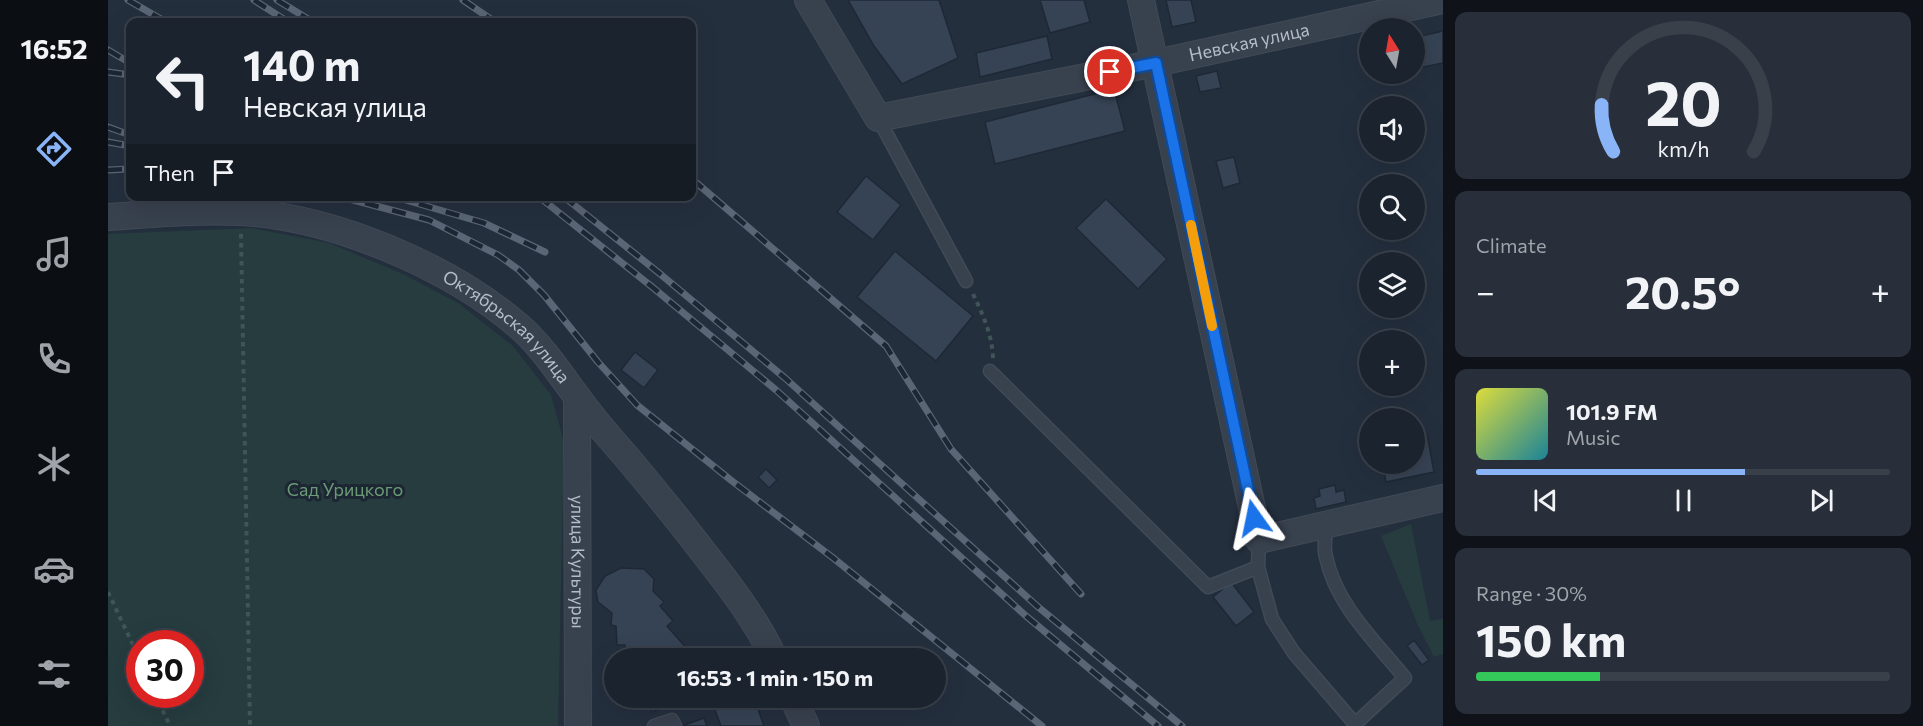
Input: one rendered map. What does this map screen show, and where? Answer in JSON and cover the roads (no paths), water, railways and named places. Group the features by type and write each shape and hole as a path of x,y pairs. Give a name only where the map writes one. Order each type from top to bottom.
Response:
{"street":[{"path":"808,0 878,118"},
{"path":"1142,0 1258,540 1443,498"},
{"name":"Невская улица","path":"878,118 1156,63 1443,0"},
{"name":"Октябрьская улица","path":"108,217 241,212 331,229 403,254 445,276 483,300 521,328 551,361 577,397 738,596 768,648"},
{"name":"улица Культуры","path":"577,397 578,726"},
{"path":"798,708 806,726"}],"lane":[{"path":"878,118 966,281"},
{"path":"990,371 1208,586 1258,567"},
{"path":"1258,540 1258,567 1272,619 1294,653 1355,724 1405,678 1348,608 1335,588 1325,555 1326,525"},
{"path":"654,726 672,720 675,726"}],"railway":[{"path":"128,0 159,18"},
{"path":"254,0 282,18"},
{"path":"277,0 306,18"},
{"path":"463,0 489,18"},
{"path":"108,50 126,61"},
{"path":"108,72 126,74"},
{"path":"108,127 126,134"},
{"path":"108,142 126,145"},
{"path":"108,170 126,169"},
{"path":"696,182 886,346 951,449 1081,594"},
{"path":"357,201 429,220 498,255 519,270 544,295 598,362 637,405 832,557 1042,726"},
{"path":"409,201 484,223 545,252"},
{"path":"544,201 776,390 1026,616 1158,726"},
{"path":"569,201 785,378 1037,606 1182,726"}],"park label":[{"name":"Сад Урицкого","path":"345,490"}]}
